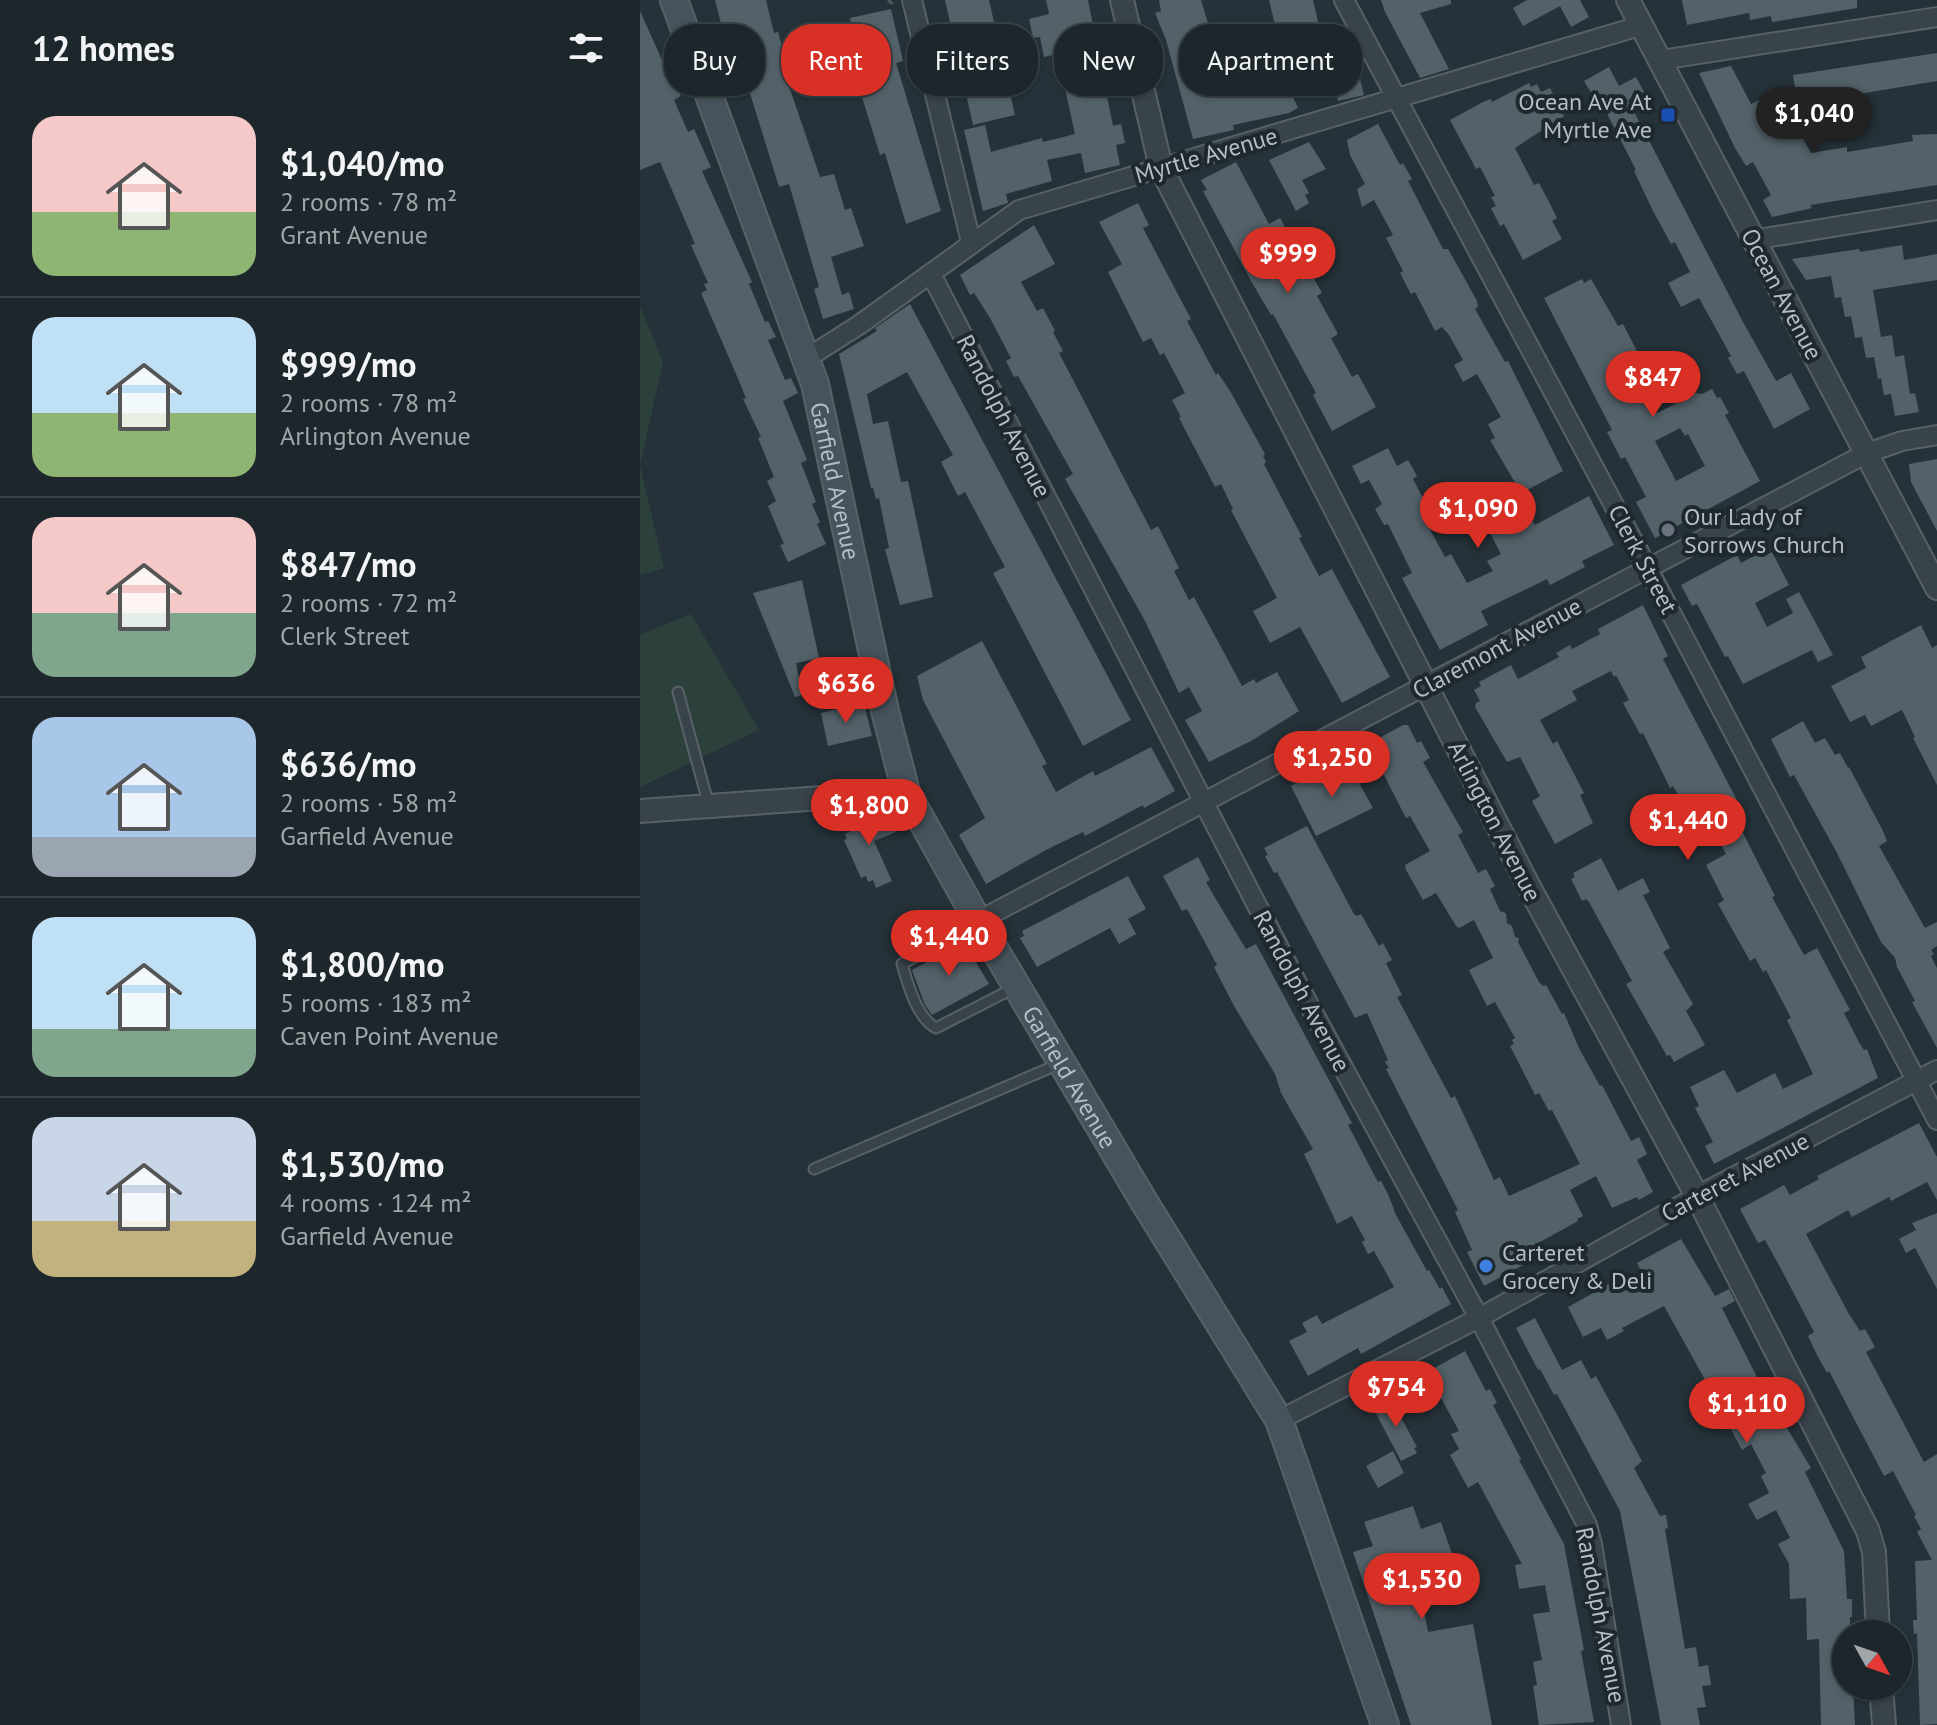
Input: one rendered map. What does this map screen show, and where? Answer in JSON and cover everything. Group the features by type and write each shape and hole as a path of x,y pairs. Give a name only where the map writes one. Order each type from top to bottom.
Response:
{"main road":[{"name":"Garfield Avenue","path":"674,0 815,384 885,711 906,792 1062,1063 1279,1420 1385,1725"}],"street":[{"path":"912,0 971,242"},
{"name":"Arlington Avenue","path":"1122,0 1161,168 1528,885 1697,1196 1868,1531 1874,1552 1877,1620"},
{"name":"Clerk Street","path":"1344,0 1648,569 1937,1120"},
{"name":"Ocean Avenue","path":"1628,0 1937,588"},
{"path":"1661,60 1937,17"},
{"name":"Myrtle Avenue","path":"807,358 1019,210 1643,25"},
{"path":"1752,240 1937,210"},
{"name":"Randolph Avenue","path":"931,274 1295,979 1587,1525 1621,1725"},
{"name":"Claremont Avenue","path":"978,921 1867,453 1902,441 1937,435"},
{"path":"640,811 906,792"},
{"name":"Carteret Avenue","path":"1279,1420 1479,1318 1697,1196 1937,1070"},
{"path":"1882,1700 1884,1725"}],"lane":[{"path":"678,692 709,806"},
{"path":"978,921 902,964 926,1023 936,1028 1017,987"},
{"path":"814,1169 1062,1063"}],"green space":[{"path":"640,306 663,362 640,465"},
{"path":"640,465 664,568 640,575"},
{"path":"691,614 759,730 640,787 640,635"}],"building":[{"path":"715,0 766,0 774,33 778,32 781,43 781,96 792,96 820,177 834,174 845,210 851,208 864,246 831,257 842,295 849,292 854,309 823,319 814,289 819,287 789,184 779,187 751,96 765,96 765,24 721,24"},
{"path":"945,0 989,0 994,24 950,24"},
{"path":"1046,0 1088,0 1093,24 1054,24 1054,55 1044,57 1038,24 1030,24 1029,19 1049,14"},
{"path":"1159,0 1201,0 1208,24 1179,24 1179,88 1163,24 1159,24 1155,13 1161,11"},
{"path":"1269,0 1313,0 1319,24 1275,24"},
{"path":"1381,0 1451,0 1451,4 1420,13 1449,69 1420,78"},
{"path":"1527,0 1580,0 1589,17 1571,27 1560,6 1523,26 1513,8"},
{"path":"1682,0 1857,0 1857,8 1772,22 1771,16 1750,20 1749,13 1687,25"},
{"path":"891,9 903,61 896,63 941,211 906,224 885,153 880,155 862,96 891,96 891,24 851,24 850,18"},
{"path":"640,11 664,64 664,96 681,96 674,100 688,132 694,129 711,167 702,171 752,282 749,284 765,322 768,321 776,337 768,340 785,380 791,378 798,393 783,401 807,460 801,463 816,502 812,504 826,544 788,562 768,506 776,501 767,481 774,477 758,438 761,437 743,399 746,398 701,293 707,290 704,284 708,283 691,245 695,244 660,162 640,170"},
{"path":"1937,53 1937,81 1798,104 1793,75"},
{"path":"1731,66 1751,104 1761,99 1776,127 1793,118 1811,153 1847,147 1847,152 1913,141 1912,135 1937,134 1937,185 1810,205 1812,208 1772,217 1763,200 1771,195 1753,162 1746,166 1735,148 1699,73"},
{"path":"1609,67 1619,86 1636,77 1644,92 1628,100 1743,322 1776,381 1791,373 1810,409 1774,429 1744,371 1737,374 1728,358 1731,356 1699,298 1681,307 1668,283 1690,272 1675,242 1671,244 1652,209 1597,94 1593,96 1584,81"},
{"path":"1529,83 1531,87 1537,84 1541,92 1550,88 1564,116 1515,148 1534,185 1539,183 1548,200 1557,218 1552,221 1562,239 1523,260 1504,224 1500,226 1491,208 1496,206 1491,197 1495,196 1480,167 1476,169 1450,120"},
{"path":"967,96 1011,96 1015,115 973,125"},
{"path":"1067,96 1107,96 1113,126 1121,124 1125,143 1116,145 1120,165 1085,173 1081,153 1047,160 1052,181 1006,194 1008,203 983,211 964,130 985,125 991,152 1042,138 1043,142 1075,134"},
{"path":"1181,96 1292,96 1298,108 1289,113 1233,125 1234,130 1193,139"},
{"path":"1337,96 1360,96 1338,101"},
{"path":"1378,124 1400,165 1403,163 1412,179 1408,181 1443,249 1448,249 1477,301 1478,307 1475,309 1505,362 1508,361 1563,471 1521,493 1490,440 1495,438 1488,424 1501,417 1477,374 1463,382 1454,365 1463,360 1449,335 1442,327 1435,331 1415,292 1411,294 1386,238 1393,235 1374,200 1362,207 1357,189 1365,184 1350,155 1347,140"},
{"path":"1309,142 1326,169 1302,180 1309,193 1305,195 1309,203 1296,211 1269,160"},
{"path":"1236,162 1269,224 1280,218 1322,293 1317,296 1337,332 1331,338 1352,377 1358,374 1376,407 1332,431 1313,395 1316,393 1203,191 1207,190 1201,180"},
{"path":"1138,203 1149,225 1143,228 1191,319 1187,321 1265,454 1264,464 1319,576 1332,569 1390,677 1342,703 1300,627 1270,643 1253,611 1277,598 1231,510 1221,484 1215,487 1179,418 1172,400 1185,393 1164,353 1160,355 1151,338 1143,342 1108,272 1122,264 1099,222"},
{"path":"1034,225 1055,264 1021,282 1037,311 1043,308 1063,351 1059,353 1151,530 1158,526 1179,568 1174,571 1189,600 1194,597 1242,686 1254,679 1256,683 1277,672 1299,711 1251,741 1209,762 1185,720 1202,711 1189,687 1179,693 1144,619 1065,479 1073,474 1018,376 1014,377 1006,361 1011,358 990,318 974,293 970,295 960,275"},
{"path":"1902,245 1904,260 1937,254 1937,280 1873,290 1881,337 1892,335 1895,357 1904,355 1910,394 1915,393 1919,412 1895,416 1891,394 1884,395 1881,378 1878,379 1874,357 1866,358 1862,337 1855,338 1851,316 1845,317 1841,297 1835,298 1831,276 1806,280 1792,259"},
{"path":"1582,279 1584,283 1591,279 1618,326 1623,324 1641,359 1631,364 1657,413 1681,401 1690,392 1702,394 1712,389 1729,413 1725,415 1760,481 1655,538 1636,502 1646,497 1625,457 1621,459 1607,432 1612,430 1544,298","holes":["1680,428 1685,436 1688,434 1705,466 1676,481 1655,441"]},
{"path":"910,304 1131,720 1083,746 993,573 1005,567 965,492 958,496 941,462 953,455 907,372 867,394 873,424 888,421 901,482 908,481 933,597 900,605 885,549 889,548 879,498 876,499 871,488 839,354 877,331 875,328"},
{"path":"1388,448 1397,466 1408,460 1417,476 1413,479 1424,500 1421,502 1433,523 1428,526 1445,557 1451,554 1467,583 1493,571 1487,561 1501,554 1480,514 1519,494 1535,525 1589,496 1614,545 1582,561 1585,567 1550,585 1547,579 1481,611 1488,625 1440,650 1402,578 1412,573 1388,524 1384,525 1375,509 1382,504 1369,480 1361,484 1352,466"},
{"path":"1937,459 1937,531 1911,482 1909,464"},
{"path":"1772,552 1789,585 1755,603 1767,627 1793,613 1786,599 1799,592 1833,655 1818,662 1812,650 1743,684 1697,604 1692,606 1681,585 1737,555 1741,563 1760,553 1763,557"},
{"path":"802,580 819,658 796,663 802,695 795,697 753,593"},
{"path":"1643,605 1668,656 1663,659 1739,804 1746,822 1739,825 1775,896 1772,897 1804,955 1817,948 1850,1010 1844,1013 1860,1044 1864,1050 1867,1049 1878,1078 1714,1164 1705,1146 1713,1142 1695,1108 1699,1106 1690,1087 1724,1070 1737,1093 1775,1073 1783,1089 1813,1074 1787,1020 1791,1018 1766,970 1763,972 1755,958 1750,961 1718,904 1724,900 1706,865 1726,854 1711,827 1704,831 1701,824 1684,832 1676,816 1687,811 1673,786 1670,788 1643,733 1640,734 1623,703 1629,700 1611,671 1572,691 1577,700 1540,720 1553,744 1557,741 1584,793 1580,795 1593,823 1555,844 1532,801 1540,796 1520,757 1507,762 1475,707 1480,701 1474,690 1481,686 1479,682 1511,665 1518,679 1559,657 1556,653 1570,645 1572,649 1600,634 1598,629"},
{"path":"1921,625 1932,648 1937,645 1937,785 1902,710 1871,726 1865,715 1850,722 1831,686 1866,668 1861,657"},
{"path":"982,641 1047,764 1042,766 1056,792 1093,771 1095,776 1151,747 1175,791 1085,836 1083,832 1046,850 986,884 959,835 985,818 923,700 917,676"},
{"path":"864,703 872,736 828,746 821,713"},
{"path":"1803,721 1815,743 1825,738 1835,755 1840,753 1849,767 1887,841 1879,846 1925,928 1937,922 1937,946 1931,950 1934,954 1931,956 1937,968 1937,1048 1912,1002 1915,1001 1895,958 1881,942 1837,853 1794,775 1790,777 1771,739"},
{"path":"1408,725 1417,743 1421,741 1430,758 1423,762 1463,832 1458,835 1478,873 1486,869 1495,886 1490,889 1500,911 1506,913 1507,923 1512,926 1515,937 1519,938 1518,942 1539,982 1546,985 1564,1013 1579,1048 1631,1141 1639,1137 1647,1154 1637,1160 1653,1192 1612,1208 1596,1176 1570,1190 1583,1216 1531,1247 1536,1258 1484,1286 1467,1252 1472,1250 1455,1212 1458,1210 1386,1069 1389,1068 1385,1062 1388,1060 1367,1013 1355,1018 1277,872 1274,873 1265,856 1268,855 1264,848 1307,826 1354,914 1361,914 1379,946 1383,943 1392,960 1386,963 1402,995 1397,997 1451,1098 1455,1096 1494,1180 1500,1177 1509,1196 1580,1164 1552,1110 1549,1111 1539,1093 1535,1095 1510,1046 1515,1038 1495,1002 1487,1006 1469,970 1493,958 1474,920 1459,928 1456,926 1436,893 1423,900 1406,870 1405,865 1430,851 1410,816 1406,818 1368,744"},
{"path":"1348,763 1373,808 1316,836 1291,786 1308,777 1311,782"},
{"path":"890,817 896,832 874,841 892,881 876,888 873,880 868,882 866,876 861,878 844,840 847,839 845,834 851,831 847,819"},
{"path":"1198,857 1210,880 1206,882 1246,949 1256,944 1352,1123 1348,1125 1378,1182 1381,1181 1427,1271 1440,1289 1442,1287 1451,1304 1361,1354 1358,1348 1308,1376 1289,1341 1307,1332 1302,1323 1317,1315 1322,1324 1394,1287 1374,1251 1368,1254 1362,1242 1365,1240 1352,1216 1337,1224 1304,1154 1313,1149 1281,1093 1275,1074 1234,1006 1214,967 1217,965 1187,909 1182,911 1163,876"},
{"path":"1601,858 1618,891 1643,878 1650,892 1643,895 1670,948 1663,952 1693,1004 1686,1011 1705,1045 1674,1062 1670,1055 1667,1056 1626,984 1632,981 1589,902 1586,899 1582,901 1571,879 1575,877 1573,873"},
{"path":"1128,876 1146,909 1128,919 1136,934 1119,944 1110,928 1037,967 1020,938 1024,936 1022,931"},
{"path":"964,942 989,984 932,1015 912,970"},
{"path":"1919,1123 1937,1157 1937,1200 1927,1182 1891,1201 1889,1197 1852,1217 1848,1210 1806,1234 1849,1314 1860,1331 1865,1329 1875,1347 1866,1352 1924,1462 1937,1454 1937,1724 1920,1725 1917,1633 1914,1634 1913,1620 1917,1620 1915,1561 1932,1560 1917,1532 1921,1529 1916,1515 1893,1471 1884,1476 1829,1371 1827,1373 1817,1355 1808,1336 1814,1332 1781,1269 1765,1240 1758,1243 1740,1209 1784,1185 1790,1195 1819,1179 1817,1176"},
{"path":"1937,1213 1937,1289 1915,1248 1906,1253 1899,1239 1916,1230 1912,1223"},
{"path":"1681,1239 1715,1296 1729,1289 1735,1301 1722,1308 1760,1383 1811,1468 1805,1472 1844,1551 1847,1599 1852,1599 1852,1617 1850,1620 1832,1620 1832,1700 1854,1700 1855,1725 1821,1725 1819,1639 1807,1640 1806,1598 1790,1599 1789,1564 1778,1544 1790,1538 1776,1510 1757,1520 1748,1504 1769,1493 1761,1476 1766,1473 1751,1444 1742,1450 1727,1422 1723,1424 1715,1408 1719,1405 1664,1306 1622,1328 1624,1331 1607,1340 1601,1328 1583,1337 1568,1307 1613,1282 1617,1289 1643,1275 1637,1263"},
{"path":"1535,1318 1562,1370 1581,1360 1591,1379 1596,1376 1642,1461 1634,1468 1660,1516 1666,1515 1668,1528 1665,1529 1685,1649 1696,1647 1699,1667 1708,1665 1711,1685 1702,1686 1706,1707 1697,1708 1700,1725 1661,1725 1620,1511 1557,1394 1554,1395 1538,1370 1516,1328"},
{"path":"1465,1351 1486,1391 1490,1389 1497,1403 1493,1405 1519,1460 1564,1544 1594,1722 1539,1725 1533,1662 1542,1660 1533,1614 1550,1612 1545,1585 1519,1589 1515,1565 1522,1564 1478,1482 1468,1488 1450,1455 1459,1449 1451,1434 1459,1431 1436,1389 1422,1396 1413,1380"},
{"path":"1387,1398 1388,1401 1391,1399 1417,1447 1414,1448 1417,1453 1401,1461 1373,1408"},
{"path":"1393,1451 1404,1473 1378,1488 1366,1466"},
{"path":"1413,1506 1421,1529 1441,1522 1467,1598 1423,1606 1428,1632 1473,1624 1492,1725 1411,1725 1353,1552 1373,1546 1364,1522"}],"place":[{"name":"Ocean Ave At Myrtle Ave","path":"1668,115"},
{"name":"Our Lady of Sorrows Church","path":"1668,530"},
{"name":"Carteret Grocery & Deli","path":"1486,1266"}]}
